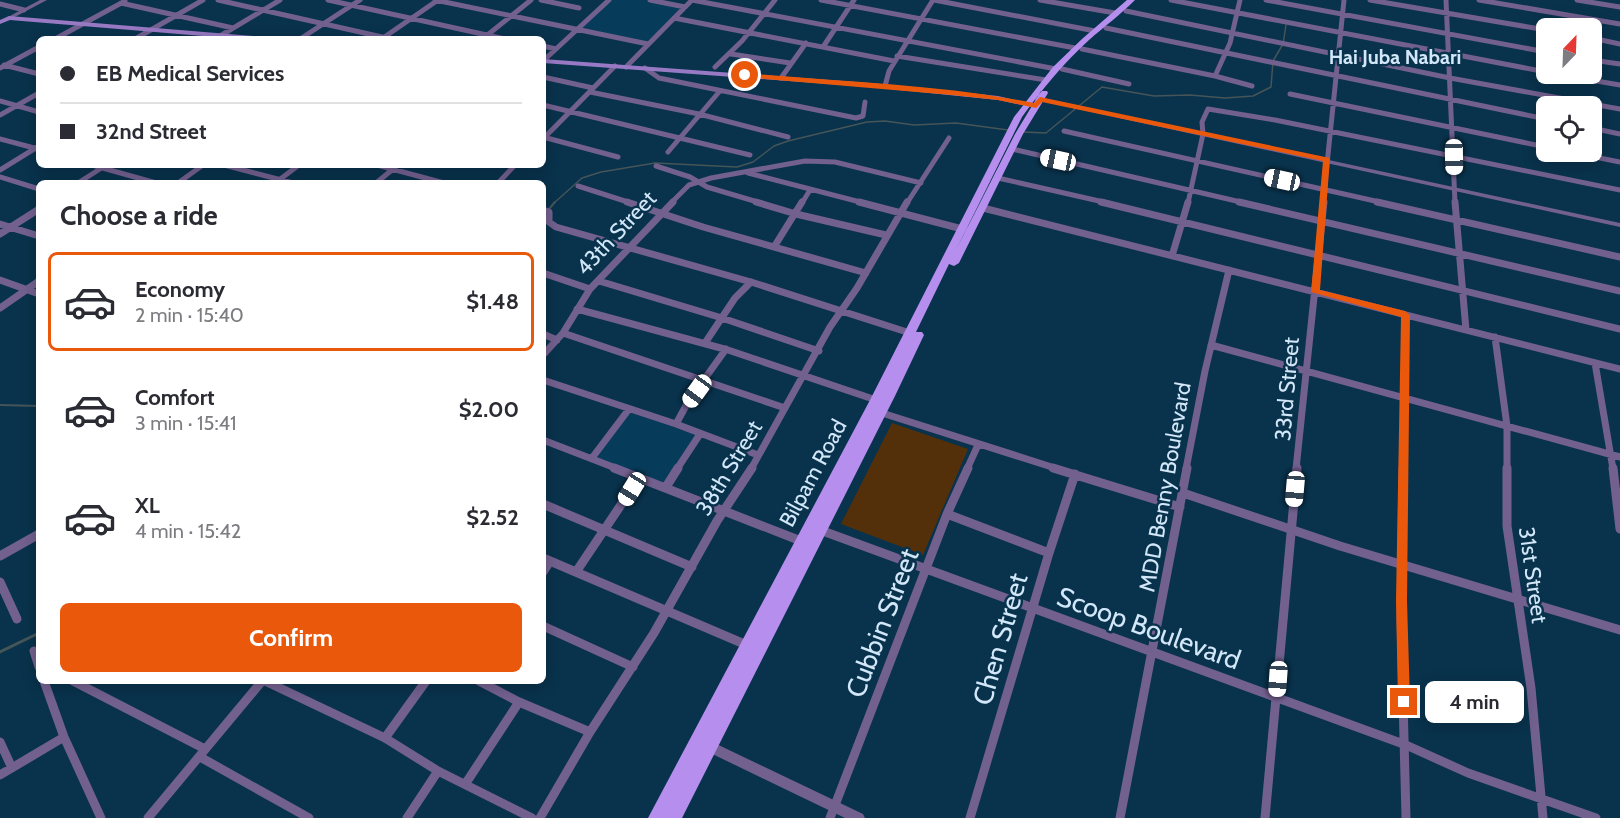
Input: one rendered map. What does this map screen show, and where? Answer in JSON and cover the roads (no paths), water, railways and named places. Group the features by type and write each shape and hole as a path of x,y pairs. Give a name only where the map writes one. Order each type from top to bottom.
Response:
{"main road":[{"path":"1009,147 1046,80 1095,31 1131,0"},
{"path":"1079,49 1139,0"},
{"path":"0,22 9,18 200,36"},
{"path":"546,61 885,86 1033,101"},
{"path":"1033,101 1059,69"},
{"name":"Bilpam Road","path":"673,818 801,541 910,333 968,230 983,208 998,178 1009,147"},
{"name":"Bilpam Road","path":"656,818 820,530 882,413 1009,147"}],"street":[{"path":"0,17 9,18 44,0"},
{"path":"140,36 203,0"},
{"path":"218,0 375,36"},
{"path":"220,36 280,0"},
{"path":"328,0 412,18 480,36"},
{"path":"305,36 360,0"},
{"path":"386,36 437,0 648,44"},
{"path":"485,36 531,0"},
{"path":"541,0 579,8"},
{"path":"546,58 609,0"},
{"path":"650,0 685,7"},
{"path":"626,67 692,0 1129,84"},
{"path":"715,67 731,54 776,0"},
{"path":"821,0 1215,76 1252,86"},
{"path":"823,47 854,0"},
{"path":"885,86 889,71 934,0 1095,31"},
{"path":"1040,0 1115,13"},
{"path":"1171,0 1536,70"},
{"path":"1215,76 1232,33 1240,0"},
{"path":"1266,0 1536,50"},
{"name":"33rd Street","path":"1265,818 1283,601 1344,0"},
{"path":"1370,0 1536,28"},
{"path":"1446,0 1455,188 1466,330"},
{"path":"1479,0 1620,24"},
{"path":"1577,0 1620,7"},
{"path":"61,36 124,1 233,28"},
{"path":"0,4 24,10"},
{"path":"1126,11 1337,56 1620,109"},
{"path":"674,18 823,47 1046,80"},
{"path":"1106,28 1536,117"},
{"path":"1602,40 1620,44"},
{"path":"781,78 806,43"},
{"path":"546,47 556,49"},
{"path":"2,66 36,49"},
{"path":"731,54 790,63"},
{"path":"1602,61 1620,64"},
{"path":"2,66 36,73"},
{"path":"546,135 615,66"},
{"path":"645,69 659,78 719,93 856,118 862,116 865,102"},
{"path":"546,78 788,137"},
{"path":"1602,82 1620,85"},
{"path":"668,152 719,93"},
{"path":"1290,94 1536,145"},
{"path":"0,115 36,95"},
{"path":"0,101 36,111"},
{"path":"1033,101 1064,104 1620,225"},
{"path":"546,106 750,155"},
{"path":"1172,256 1184,221 1195,161 1203,134 1202,122 1208,109 1275,120 1620,190"},
{"path":"1602,130 1620,134"},
{"path":"1064,131 1620,257"},
{"name":"38th Street","path":"540,818 590,732 667,611 803,374 866,273 886,235 949,138"},
{"path":"0,139 36,148"},
{"path":"546,139 618,157"},
{"path":"1009,147 1620,291"},
{"path":"0,170 36,149"},
{"path":"1602,158 1620,162"},
{"name":"43th Street","path":"546,352 560,336 590,289 661,212 689,185 697,181 822,161 835,162 921,183"},
{"path":"656,166 707,187 796,214 886,235"},
{"path":"83,180 101,168"},
{"path":"110,168 147,180"},
{"path":"182,180 199,168"},
{"path":"234,168 274,180"},
{"path":"278,180 295,168"},
{"path":"380,180 394,168"},
{"path":"398,168 435,180"},
{"path":"501,180 512,168"},
{"path":"743,172 968,230"},
{"path":"0,177 36,188"},
{"path":"998,178 1184,221 1620,329"},
{"path":"578,186 703,228 866,273"},
{"path":"774,247 810,190"},
{"path":"983,208 1620,369"},
{"path":"0,234 36,210"},
{"path":"547,213 549,222 556,226 751,282 910,333"},
{"path":"0,224 36,235"},
{"name":"MDD Benny Boulevard","path":"1120,818 1211,345 1229,270"},
{"path":"546,274 590,289"},
{"path":"0,280 36,293"},
{"path":"599,280 819,351"},
{"path":"705,343 735,298 751,282"},
{"path":"0,308 36,283"},
{"path":"577,309 612,315 726,349 876,400"},
{"path":"1405,315 1402,565 1406,818"},
{"path":"546,334 560,336 705,380 785,408"},
{"name":"31st Street","path":"1495,337 1507,426 1507,526 1531,688 1543,818"},
{"path":"1211,345 1616,456"},
{"path":"676,424 726,349"},
{"path":"1595,363 1616,456 1620,529"},
{"path":"546,381 676,424 758,455"},
{"path":"592,458 628,409"},
{"path":"882,413 1180,507"},
{"path":"666,487 700,434"},
{"path":"546,441 801,541"},
{"name":"Cubbin Street","path":"832,812 880,693 947,514 978,445"},
{"name":"Chen Street","path":"970,818 1049,553 1075,474"},
{"path":"576,572 639,478"},
{"path":"1183,494 1402,565 1620,630"},
{"path":"546,505 692,567"},
{"path":"947,514 1049,553"},
{"name":"Scoop Boulevard","path":"820,530 1406,745 1468,772 1596,818"},
{"path":"0,556 36,536"},
{"path":"547,560 753,648"},
{"path":"0,582 17,619"},
{"path":"546,627 633,667"},
{"path":"34,651 36,657"},
{"path":"45,684 64,736 101,818"},
{"path":"79,684 105,696 203,753 309,818"},
{"path":"148,818 260,684"},
{"path":"269,684 385,738 438,771 532,818"},
{"path":"385,738 424,684"},
{"path":"485,684 519,702 590,732"},
{"path":"466,783 519,702"},
{"path":"0,775 64,736"},
{"path":"0,742 12,768"},
{"path":"708,746 832,812 859,818"},
{"path":"407,818 438,771"}],"waterway":[{"path":"1023,132 1046,133 1102,87 1154,96 1190,95 1225,98 1253,96 1271,87 1273,61 1283,44 1286,25"},
{"path":"555,202 582,178 601,172 655,163 737,167 753,162 774,146 788,141 867,122 885,121 914,125 956,123 1008,130"},
{"path":"549,209 555,202"},
{"path":"0,405 36,406"},
{"path":"0,652 36,634"}],"district":[{"name":"Hai Juba Nabari","path":"1395,57"}]}
